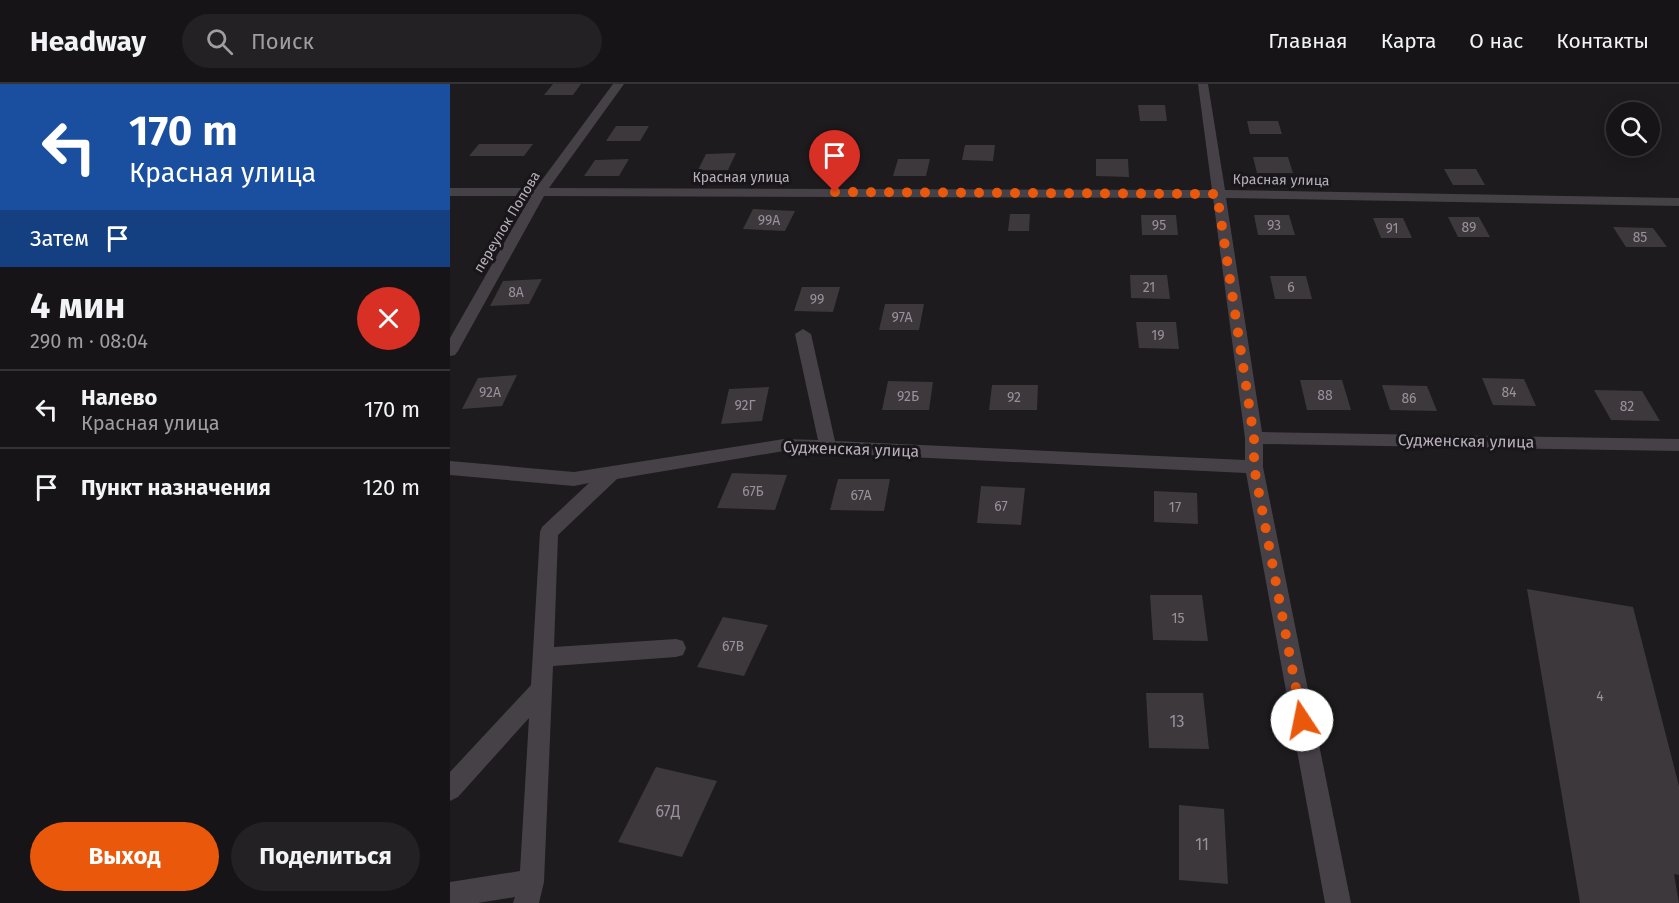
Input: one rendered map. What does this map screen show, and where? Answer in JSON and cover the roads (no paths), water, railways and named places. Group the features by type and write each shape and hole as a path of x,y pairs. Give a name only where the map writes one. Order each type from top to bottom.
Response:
{"street":[{"name":"переулок Попова","path":"450,351 540,192 619,84"},
{"path":"1203,84 1217,194 1254,438 1254,467 1338,903"},
{"name":"Красная улица","path":"450,192 1217,194 1679,202"},
{"path":"802,334 828,447"},
{"name":"Судженская улица","path":"1254,438 1679,445"},
{"name":"Судженская улица","path":"450,468 574,479 784,445 1254,467"},
{"path":"450,895 529,892 549,532 612,473"},
{"path":"543,657 676,648"},
{"path":"450,789 541,689"}]}
